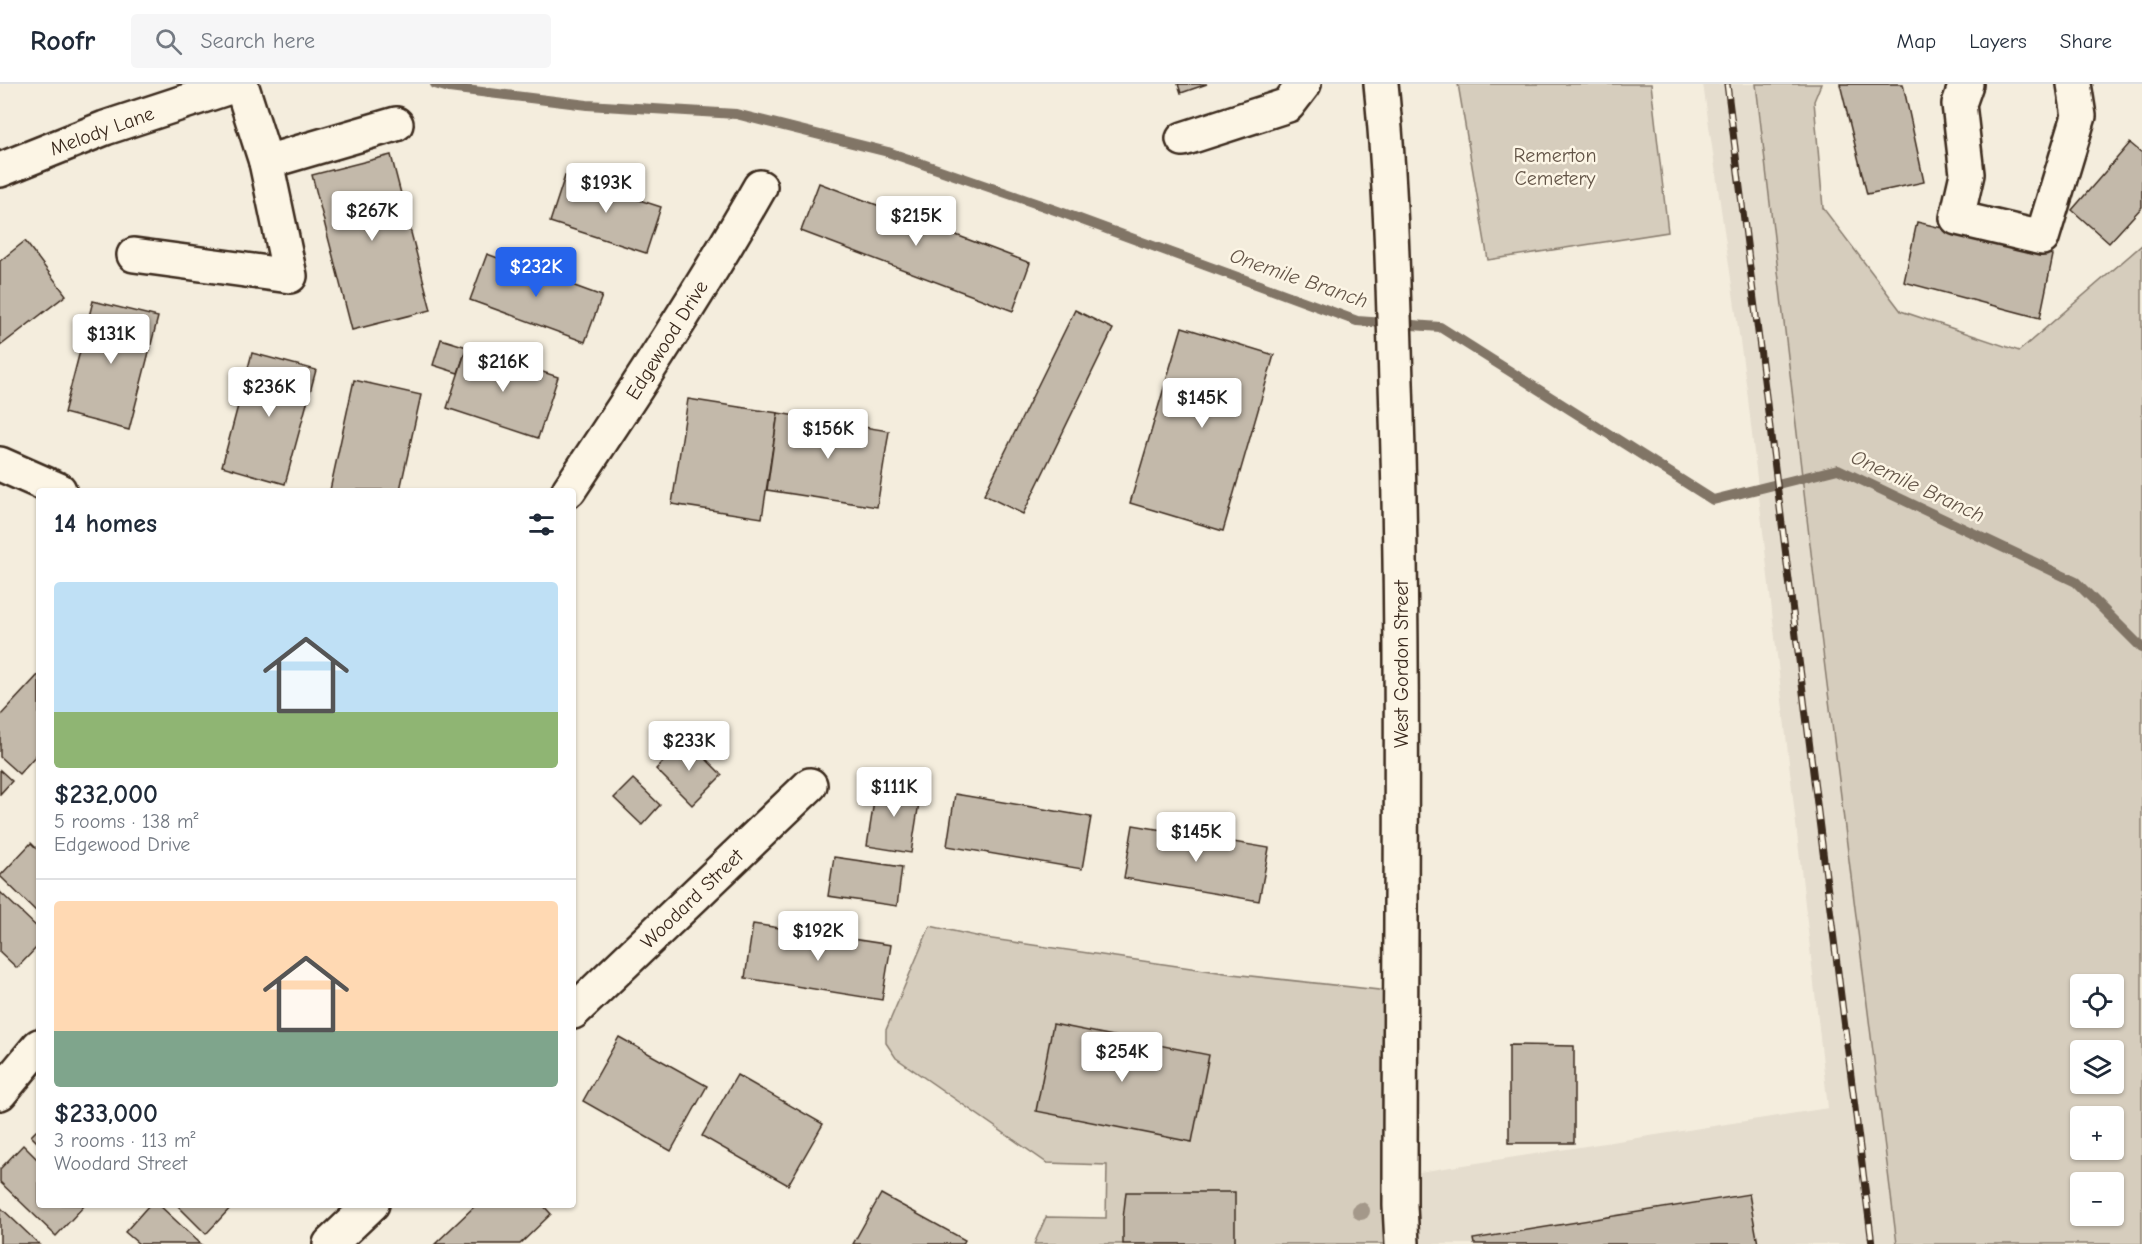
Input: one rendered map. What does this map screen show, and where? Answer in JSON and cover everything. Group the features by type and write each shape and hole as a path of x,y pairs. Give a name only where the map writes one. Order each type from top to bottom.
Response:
{"street":[{"path":"134,255 290,276 267,162 240,84"},
{"name":"Melody Lane","path":"0,170 105,128 240,84"},
{"path":"1183,139 1288,105 1304,84"},
{"name":"West Gordon Street","path":"1381,84 1386,136 1394,312 1401,548 1400,1206 1402,1244"},
{"path":"1966,84 1959,104 1967,174 1958,218 2042,238 2079,116 2074,84"},
{"path":"267,162 396,124"},
{"name":"Edgewood Drive","path":"569,488 631,397 731,239 760,187"},
{"path":"0,464 54,488"},
{"name":"Woodard Street","path":"576,1009 810,785"},
{"path":"0,1093 36,1050"},
{"path":"330,1244 368,1208"}],"shaded area":[{"path":"1703,84 1756,84 1818,612 1897,1244 1419,1244 1419,1172 1828,1108 1747,390"}],"green space":[{"name":"Remerton Cemetery","path":"1458,84 1651,84 1668,232 1488,260"},
{"path":"1756,84 1821,84 1814,101 1823,208 1901,311 2019,351 2142,245 2142,1244 1897,1244 1818,612"},
{"path":"930,926 985,938 1232,974 1388,991 1390,1244 1034,1244 1046,1217 1106,1218 1107,1165 1047,1163 896,1058 886,1043 886,1030"}],"building":[{"path":"1178,84 1207,84 1181,93"},
{"path":"1840,84 1903,84 1924,182 1867,194"},
{"path":"2130,143 2142,153 2142,207 2109,243 2072,210"},
{"path":"391,155 431,310 352,330 312,175"},
{"path":"565,176 661,207 646,253 550,222"},
{"path":"819,183 1030,263 1013,311 801,231"},
{"path":"1917,222 2053,255 2040,318 1904,282"},
{"path":"25,241 66,295 0,346 0,261"},
{"path":"487,254 602,296 585,342 470,300"},
{"path":"93,301 158,317 129,430 64,413"},
{"path":"1075,310 1113,329 1023,514 984,495"},
{"path":"1182,327 1274,355 1223,531 1130,503"},
{"path":"441,339 467,347 458,373 433,365"},
{"path":"467,347 558,377 538,438 447,408"},
{"path":"252,353 316,370 285,484 222,466"},
{"path":"354,380 421,395 400,488 330,488"},
{"path":"688,399 778,413 762,518 672,504"},
{"path":"778,413 889,431 877,507 767,490"},
{"path":"36,677 36,755 19,774 0,757 0,716"},
{"path":"686,739 722,775 692,805 656,769"},
{"path":"0,770 12,781 0,794"},
{"path":"633,779 660,805 642,825 614,798"},
{"path":"877,782 921,790 911,853 867,846"},
{"path":"955,794 1091,817 1082,869 947,846"},
{"path":"1133,825 1269,848 1259,901 1124,878"},
{"path":"31,843 36,848 36,911 0,876"},
{"path":"834,857 902,867 897,906 828,896"},
{"path":"0,892 36,926 36,948 17,968 0,952"},
{"path":"753,924 891,945 882,1000 745,978"},
{"path":"1053,1024 1209,1055 1192,1142 1036,1111"},
{"path":"619,1037 707,1086 671,1151 583,1101"},
{"path":"1509,1045 1574,1046 1574,1143 1509,1143"},
{"path":"737,1075 823,1124 788,1185 702,1136"},
{"path":"36,1131 36,1141 31,1136"},
{"path":"23,1145 36,1158 36,1208 82,1208 56,1236 0,1182 0,1169"},
{"path":"1126,1192 1235,1192 1235,1244 1123,1244"},
{"path":"881,1194 965,1240 963,1244 853,1244"},
{"path":"1749,1194 1758,1244 1474,1244 1473,1239"},
{"path":"0,1207 39,1244 0,1244"},
{"path":"146,1208 162,1208 201,1244 139,1244 125,1232"},
{"path":"180,1208 230,1208 206,1234"},
{"path":"473,1208 546,1208 551,1214 520,1244 435,1244"}],"waterway":[{"name":"Onemile Branch","path":"435,84 449,88 587,105 736,114 888,152 1055,210 1357,321 1440,327 1713,500 1838,469 2076,582 2142,648"}],"railway":[{"path":"1727,84 1872,1244"}]}
